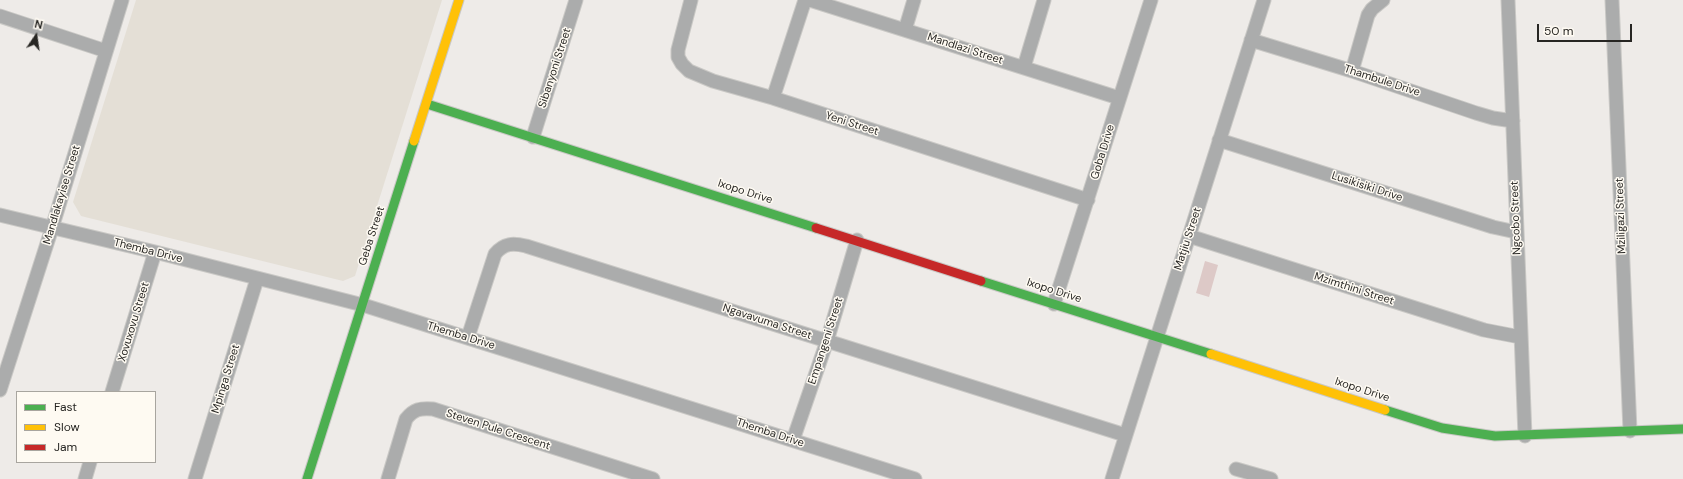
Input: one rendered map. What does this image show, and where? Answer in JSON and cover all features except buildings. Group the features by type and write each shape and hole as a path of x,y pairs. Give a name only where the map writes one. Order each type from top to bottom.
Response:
{"street":[{"name":"Mandlakayise Street","path":"0,390 52,228 122,0"},
{"name":"Geba Street","path":"307,479 459,0"},
{"name":"Sibanyoni Street","path":"533,137 576,0"},
{"name":"Yeni Street","path":"691,0 679,43 678,57 689,71 713,81 773,98 1088,200"},
{"path":"773,98 805,0"},
{"name":"Mandlazi Street","path":"810,0 1120,98"},
{"path":"905,30 914,0"},
{"path":"1024,68 1044,0"},
{"name":"Goba Drive","path":"1054,304 1151,0"},
{"name":"Matjiu Street","path":"1112,479 1264,0"},
{"path":"1352,71 1368,15 1372,9 1383,0"},
{"name":"Ngcobo Street","path":"1508,0 1525,436"},
{"name":"Mziligazi Street","path":"1612,0 1630,431"},
{"path":"0,16 106,51"},
{"name":"Thambule Drive","path":"1251,40 1352,71 1482,114 1513,121"},
{"name":"Ixopo Drive","path":"427,104 857,240 1442,428 1475,434 1525,436 1683,428"},
{"name":"Lusikisiki Drive","path":"1219,140 1493,227 1516,232"},
{"name":"Themba Drive","path":"0,215 155,252 363,305 915,479"},
{"name":"Mzimthini Street","path":"1189,236 1479,328 1520,337"},
{"name":"Empangeni Street","path":"793,440 826,341 857,240"},
{"name":"Ngavavuma Street","path":"468,338 495,254 500,248 513,243 1125,435"},
{"name":"Xovuxovu Street","path":"112,391 155,252"},
{"name":"Mpinga Street","path":"195,479 257,279"},
{"name":"Steven Pule Crescent","path":"388,479 406,419 411,413 422,408 433,409 653,479"},
{"path":"85,479 90,463"},
{"path":"1236,469 1271,479"}],"shaded area":[{"path":"136,0 442,0 355,276 343,281 81,216 73,202"}],"traffic: fast":[{"path":"427,104 816,228"},
{"path":"307,479 414,141"},
{"path":"981,281 1211,354"},
{"path":"1385,410 1442,428 1495,436 1683,429"}],"traffic: slow":[{"path":"414,141 459,0"},
{"path":"1211,354 1385,410"}],"traffic: jam":[{"path":"816,228 981,281"}]}
